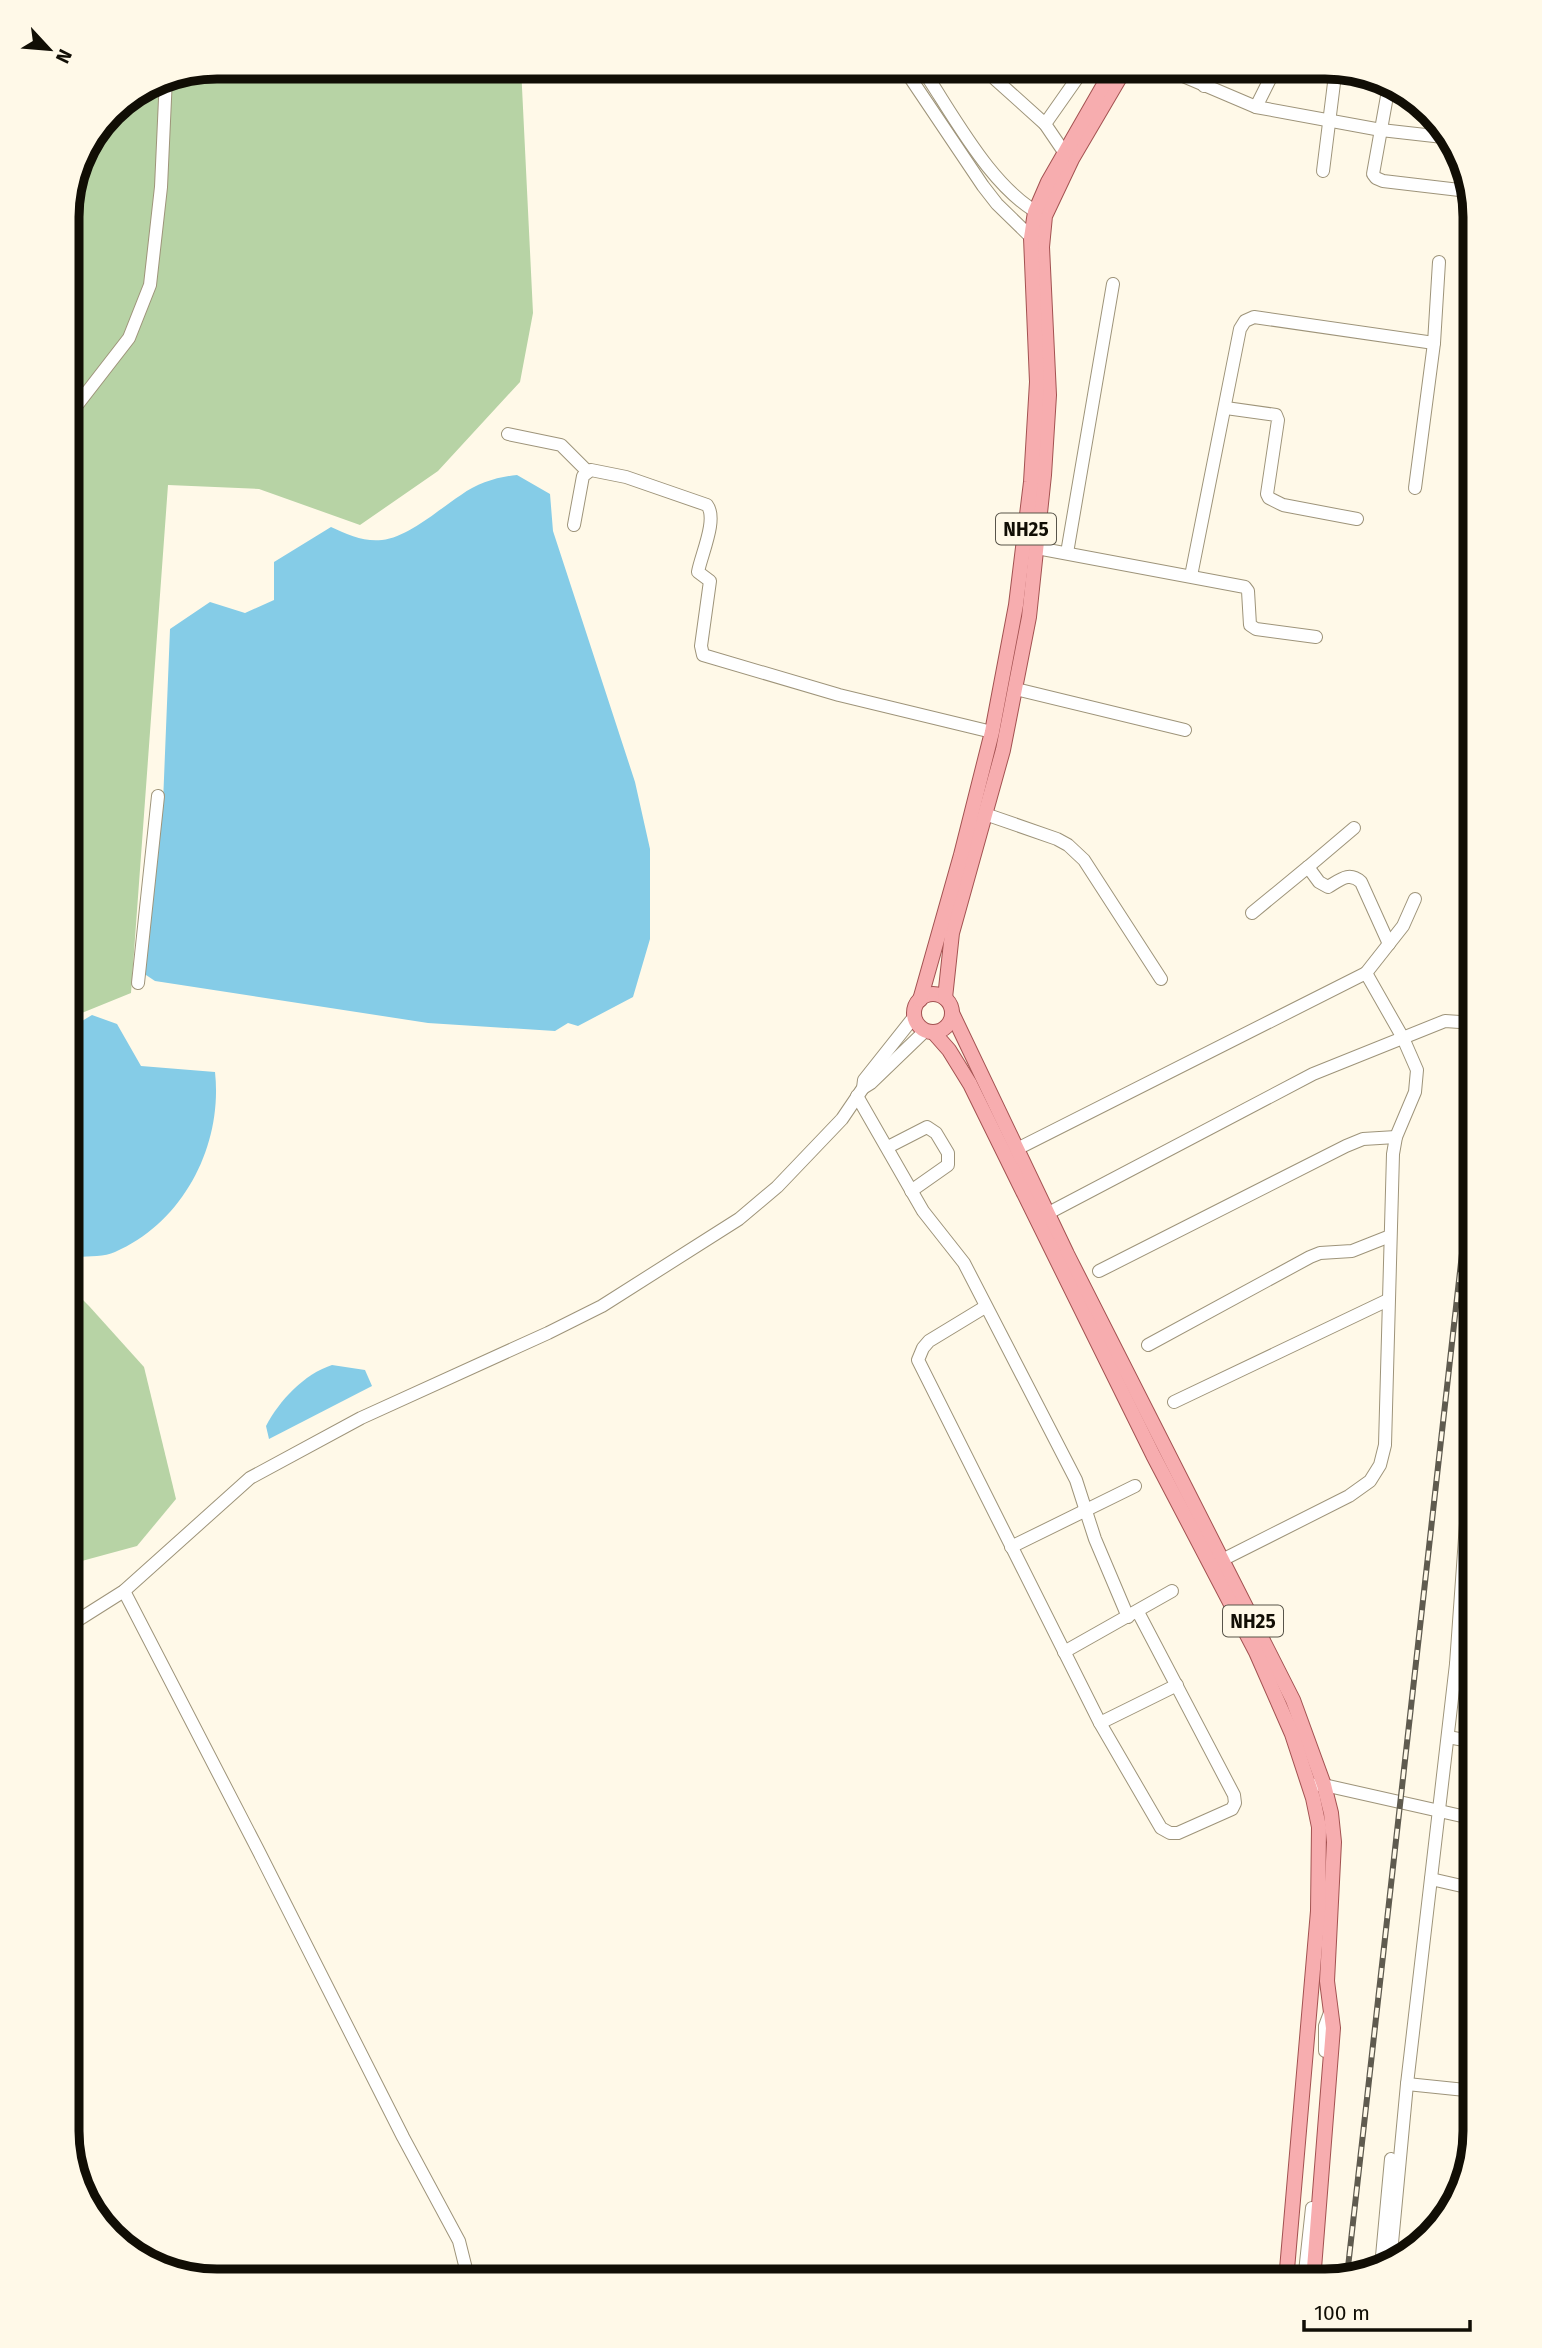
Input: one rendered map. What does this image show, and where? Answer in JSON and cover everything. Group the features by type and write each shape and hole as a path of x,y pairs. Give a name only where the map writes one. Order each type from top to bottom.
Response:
{"main road":[{"name":"NH25","path":"1107,79 1064,152 1040,214 1037,242 1037,382 1031,482 1016,605 992,732 961,855 914,1017 918,1025 929,1032 961,1067 1042,1217 1293,1700 1324,1785 1335,1843 1327,1981 1333,2028 1314,2269"},
{"name":"NH25","path":"1040,214 1119,79"},
{"name":"NH25","path":"1037,242 1049,395 1029,617 1003,750 952,933 945,998 1017,1149 1042,1217 1147,1442 1256,1652 1292,1734 1309,1785 1319,1827 1318,1911 1289,2269"},
{"path":"920,1000 928,995 945,998"},
{"path":"929,1032 943,1030 950,1023 952,1013"}],"street":[{"path":"911,79 983,186 1037,242"},
{"path":"929,79 1000,184 1040,214"},
{"path":"995,79 1045,124 1064,152"},
{"path":"1045,124 1076,79"},
{"path":"1189,79 1256,107 1381,130 1437,136"},
{"path":"1204,86 1207,79"},
{"path":"1256,107 1270,79"},
{"path":"1323,171 1334,79"},
{"path":"79,403 129,338 150,285 161,187 165,89"},
{"path":"1387,94 1373,174 1376,178 1461,190"},
{"path":"1415,488 1434,343 1439,262"},
{"path":"1067,553 1112,284"},
{"path":"1191,576 1240,329 1245,321 1254,317 1434,343"},
{"path":"1226,408 1276,415 1278,420 1267,494 1269,498 1283,505 1357,519"},
{"path":"508,434 561,446 587,471"},
{"path":"574,525 583,476 592,470 626,477 707,505 711,509 712,520 698,572 710,581 701,646 703,655 839,695 992,732"},
{"path":"1037,548 1245,587 1248,591 1248,621 1256,629 1316,637"},
{"path":"1016,689 1185,730"},
{"path":"138,983 158,796"},
{"path":"985,814 1057,839 1076,852 1084,860 1161,979"},
{"path":"1252,913 1354,828"},
{"path":"1308,867 1319,882 1328,887 1349,876 1361,882 1389,944"},
{"path":"1017,1149 1366,973 1403,926 1415,899"},
{"path":"1222,1560 1349,1496 1370,1481 1380,1465 1385,1445 1390,1236 1396,1137 1415,1092 1417,1070 1403,1038 1366,973"},
{"path":"914,1017 864,1080 860,1093 923,1211 964,1263 1076,1480 1095,1539 1133,1615 1177,1685 1234,1795 1235,1803 1231,1809 1178,1833 1170,1833 1161,1828 1100,1723 918,1360 929,1341 985,1307"},
{"path":"1042,1217 1312,1074 1445,1021 1463,1022"},
{"path":"79,1619 124,1591 250,1478 361,1418 602,1306 739,1219 777,1187 842,1119 860,1093 929,1032"},
{"path":"888,1147 927,1127 936,1133 948,1153 949,1159 944,1169 911,1191"},
{"path":"1099,1271 1346,1146 1363,1139 1396,1137"},
{"path":"1148,1345 1310,1257 1320,1253 1352,1251 1390,1236"},
{"path":"1174,1402 1388,1300"},
{"path":"1011,1547 1135,1486"},
{"path":"1382,2257 1404,2082 1410,2059 1457,1664 1463,1581"},
{"path":"124,1591 402,2137 459,2241 466,2269"},
{"path":"1064,1652 1172,1591"},
{"path":"1457,1664 1463,1665"},
{"path":"1100,1723 1177,1685"},
{"path":"1448,1737 1463,1740"},
{"path":"1309,1785 1324,1785 1463,1816"},
{"path":"1431,1879 1463,1886"},
{"path":"1305,2269 1315,2183 1325,2026 1331,2010"},
{"path":"1404,2082 1463,2090"},
{"path":"1391,2253 1404,2082"}],"green space":[{"path":"522,79 533,313 520,382 438,471 360,525 259,489 168,485 131,993 79,1014 79,208 89,164 102,140 133,107 164,89 190,81"},
{"path":"79,1296 144,1367 176,1499 137,1546 79,1562"}],"water":[{"path":"517,475 550,494 553,531 635,782 650,849 650,939 633,997 578,1026 568,1023 555,1031 428,1023 155,981 143,973 163,803 170,629 210,602 245,613 274,600 274,562 331,527 362,539 392,538 413,528 474,487"},
{"path":"92,1015 117,1024 141,1066 215,1072 216,1099 212,1127 194,1178 179,1201 161,1221 139,1239 102,1256 79,1257 79,1023"},
{"path":"332,1365 365,1370 372,1386 269,1439 266,1426 285,1398 302,1382"}],"railway":[{"path":"1348,2267 1463,1245"}]}
